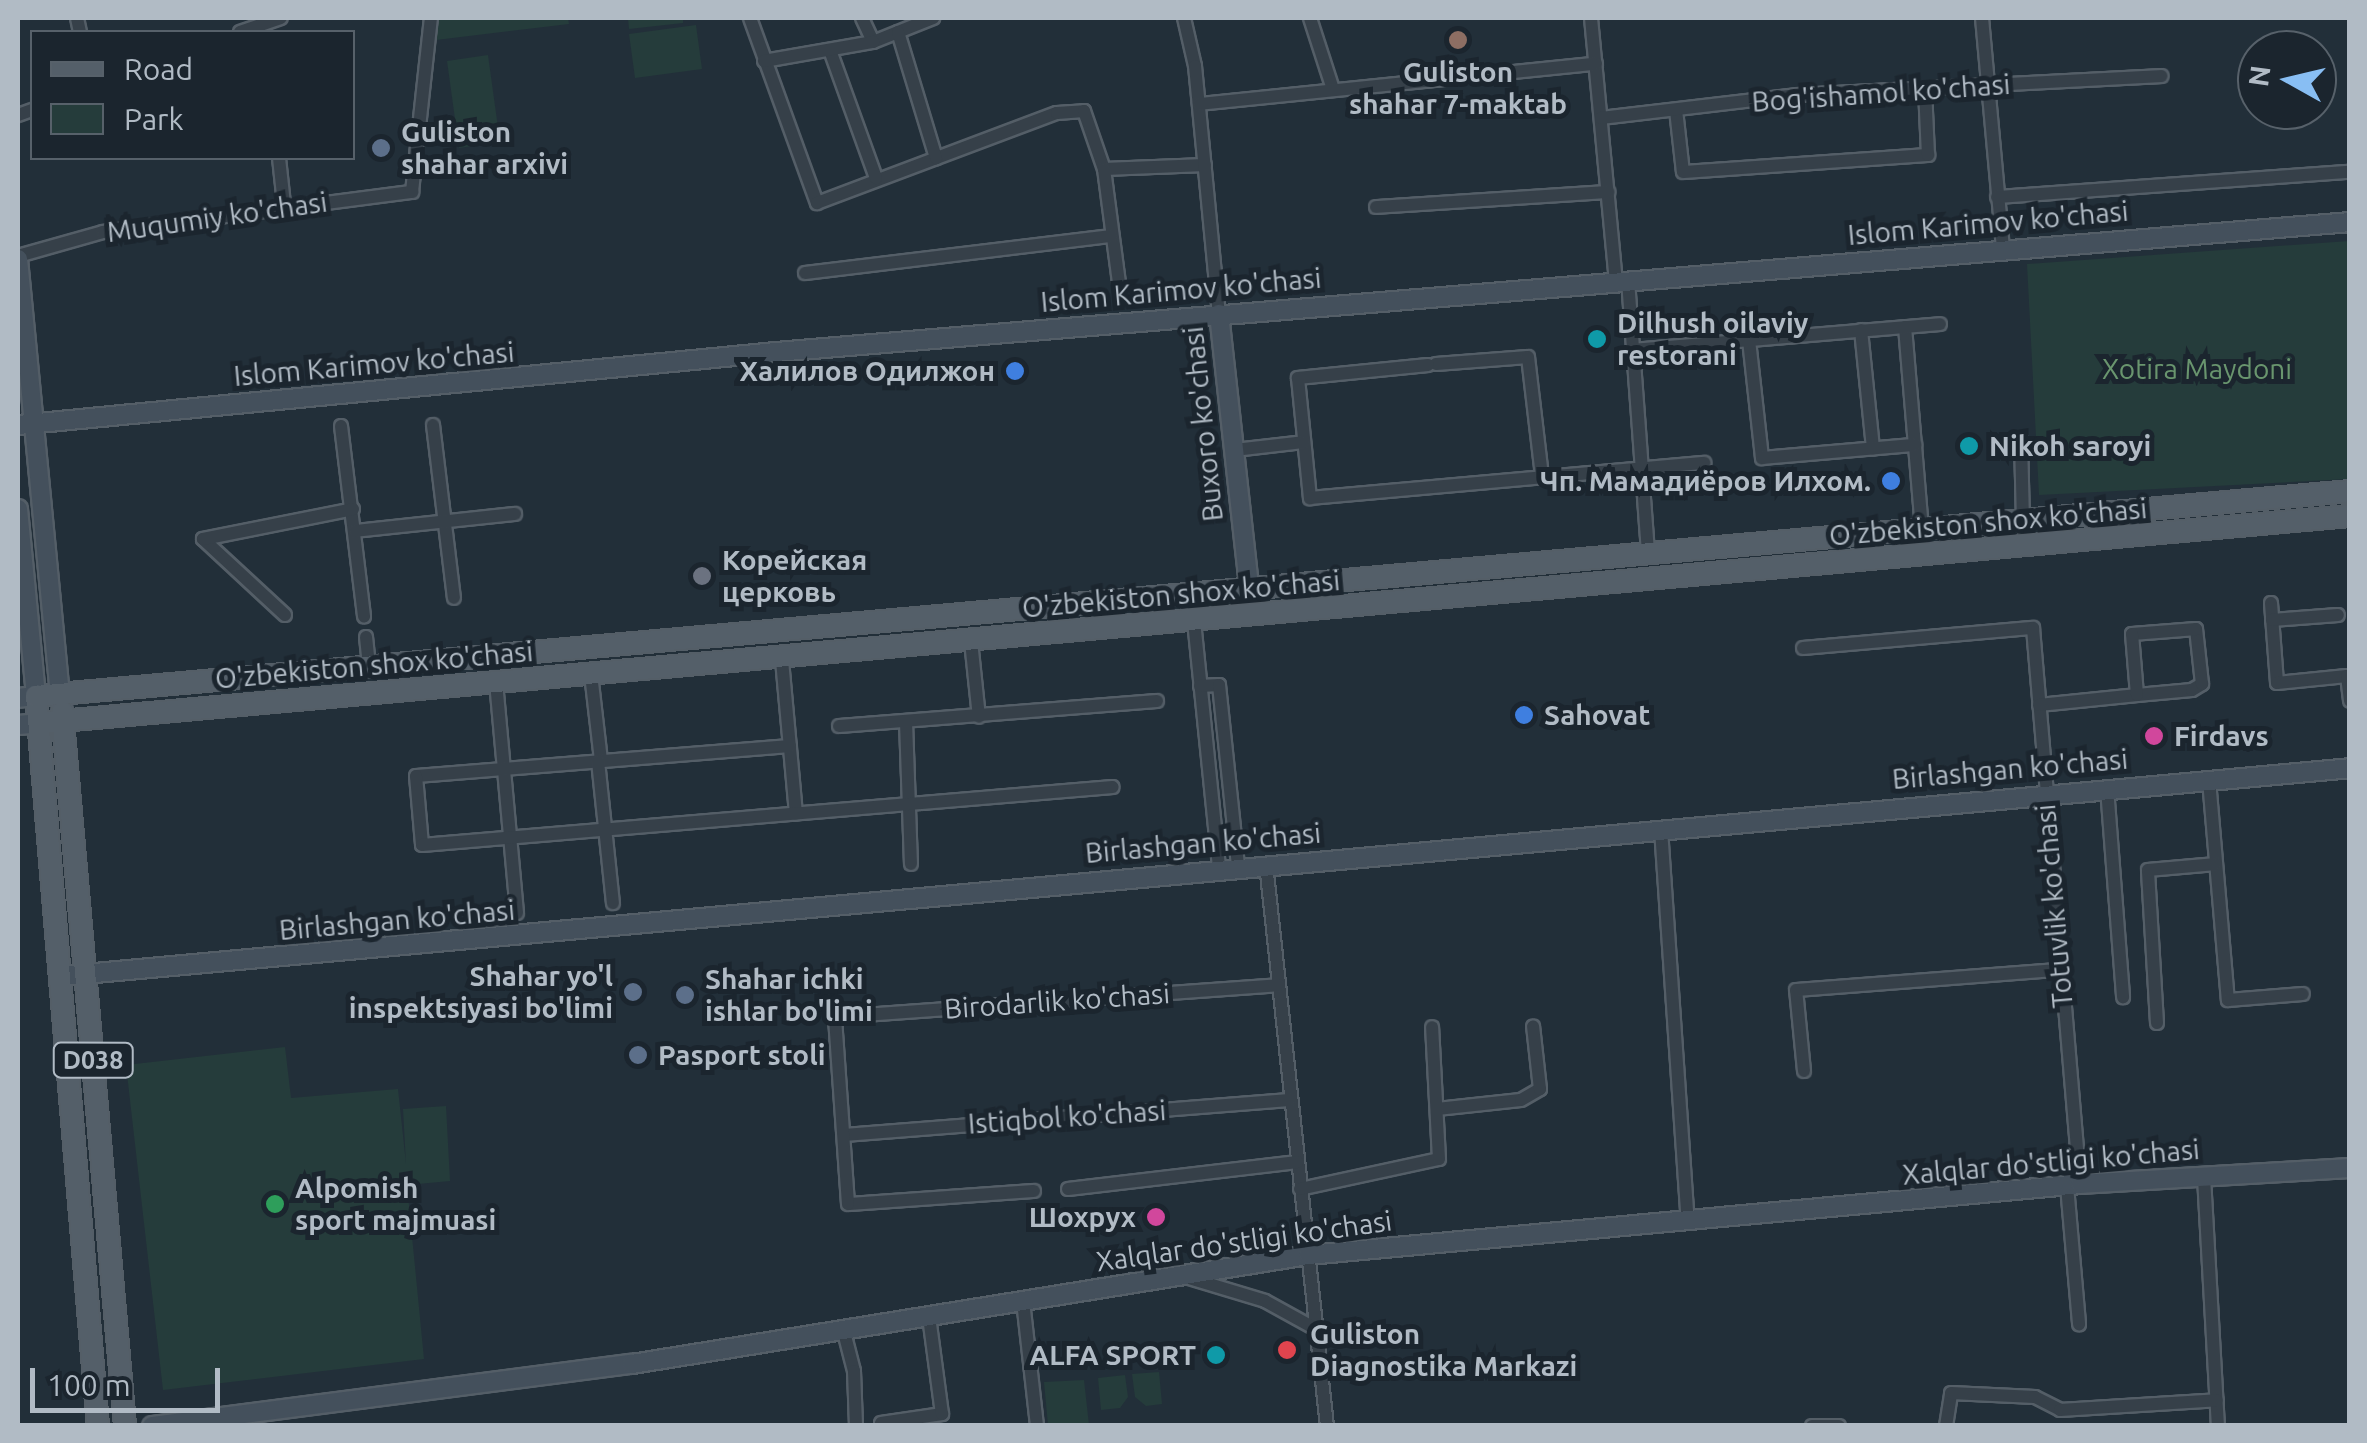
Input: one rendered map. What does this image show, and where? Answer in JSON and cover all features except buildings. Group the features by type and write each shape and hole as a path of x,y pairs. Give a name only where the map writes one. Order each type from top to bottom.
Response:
{"main road":[{"name":"O'zbekiston shox ko'chasi","path":"27,697 2350,490"},
{"name":"O'zbekiston shox ko'chasi","path":"28,724 782,660 2350,516"},
{"path":"102,690 105,716"},
{"name":"D038","path":"60,694 125,1426"},
{"name":"D038","path":"27,697 62,976 98,1426"}],"street":[{"path":"246,30 281,18"},
{"name":"Muqumiy ko'chasi","path":"18,258 103,232 286,213 298,205 415,187 431,18"},
{"path":"750,18 817,203 1057,113 1084,111 1104,169 1119,283"},
{"path":"862,18 873,42"},
{"path":"764,61 831,53 873,42 933,18"},
{"name":"Buxoro ko'chasi","path":"1184,18 1199,104 1249,586"},
{"path":"1310,18 1333,89"},
{"path":"1591,18 1632,350 1648,552"},
{"path":"1982,18 2003,250"},
{"path":"898,32 936,158"},
{"path":"831,53 876,178"},
{"path":"1199,104 1596,64"},
{"name":"Bog'ishamol ko'chasi","path":"1602,118 1925,88 2162,76"},
{"path":"1676,110 1682,172 1928,155 1925,88"},
{"path":"278,160 286,213"},
{"path":"1104,169 1205,165"},
{"path":"1997,198 2350,172"},
{"path":"1376,207 1610,192"},
{"name":"Islom Karimov ko'chasi","path":"27,424 1219,314 2350,222"},
{"path":"805,274 1112,236"},
{"path":"18,258 27,424 60,694"},
{"path":"1632,350 1940,324"},
{"path":"1905,327 1922,529"},
{"path":"1861,330 1873,448"},
{"path":"1749,340 1762,458 1915,445"},
{"path":"1542,477 1528,356 1298,378 1310,498 1704,463"},
{"path":"434,424 454,598"},
{"path":"341,426 364,617"},
{"path":"2021,440 2022,520"},
{"path":"1234,450 1304,442"},
{"path":"18,508 27,697"},
{"path":"286,615 203,539 353,509"},
{"path":"355,531 515,514"},
{"path":"2271,603 2277,683 2347,676 2350,701"},
{"path":"2272,620 2338,615"},
{"path":"1194,621 1200,686 1229,868"},
{"name":"Totuvlik ko'chasi","path":"1802,648 2033,628 2073,1185 2079,1324"},
{"path":"2039,705 2137,695 2202,684 2196,629 2132,634 2137,695"},
{"path":"366,637 370,666"},
{"path":"971,641 979,717"},
{"path":"782,660 796,814"},
{"path":"591,674 613,903"},
{"path":"496,682 517,913"},
{"path":"839,726 1157,701"},
{"path":"906,722 911,864"},
{"path":"790,746 416,776 422,845 1113,787"},
{"name":"Birlashgan ko'chasi","path":"62,976 2350,768"},
{"path":"2208,780 2228,1000 2303,994"},
{"path":"2107,788 2123,997"},
{"path":"1661,829 1688,1222"},
{"path":"1266,864 1327,1426"},
{"path":"2157,1023 2148,870 2216,864"},
{"path":"1804,1071 1796,990 2058,970"},
{"name":"Birodarlik ko'chasi","path":"844,1135 835,1018 1279,985"},
{"path":"1300,1188 1438,1159 1432,1026"},
{"path":"1438,1109 1521,1100 1540,1088 1533,1026"},
{"name":"Istiqbol ko'chasi","path":"844,1135 1290,1100"},
{"path":"844,1135 848,1204 1034,1191"},
{"path":"1068,1189 1297,1162"},
{"name":"Xalqlar do'stligi ko'chasi","path":"152,1426 470,1388 1308,1256 2073,1185 2350,1168"},
{"path":"2204,1177 2218,1426"},
{"path":"1172,1275 1264,1301 1316,1329"},
{"path":"1023,1302 1037,1426"},
{"path":"881,1423 942,1414 929,1317"},
{"path":"844,1332 854,1371 856,1426"},
{"path":"1946,1426 1950,1393 2035,1397 2060,1410 2217,1400"},
{"path":"1812,1426 1839,1424"}],"green space":[{"path":"436,18 568,18 569,24 436,40"},
{"path":"628,18 683,18 683,23 629,29"},
{"path":"696,25 702,69 635,78 629,34"},
{"path":"488,55 500,142 459,148 447,61"},
{"name":"Xotira Maydoni","path":"2349,241 2349,479 2039,495 2027,264"},
{"name":"Alpomish sport majmuasi","path":"285,1047 291,1098 398,1089 406,1164 403,1109 446,1106 450,1181 407,1185 424,1359 163,1390 126,1065"},
{"path":"1159,1372 1162,1404 1146,1406 1135,1397 1132,1374"},
{"path":"1125,1375 1128,1397 1120,1408 1101,1410 1098,1378"},
{"path":"1084,1380 1089,1425 1048,1425 1044,1382"}],"place":[{"name":"Guliston shahar 7-maktab","path":"1458,40"},
{"name":"Guliston shahar arxivi","path":"381,148"},
{"name":"Dilhush oilaviy restorani","path":"1597,339"},
{"name":"Халилов Одилжон","path":"1015,371"},
{"name":"Nikoh saroyi","path":"1969,446"},
{"name":"Чп. Мамадиёров Илхом.","path":"1891,481"},
{"name":"Корейская церковь","path":"702,576"},
{"name":"Sahovat","path":"1524,715"},
{"name":"Firdavs","path":"2154,736"},
{"name":"Shahar yo'l inspektsiyasi bo'limi","path":"633,992"},
{"name":"Shahar ichki ishlar bo'limi","path":"685,995"},
{"name":"Pasport stoli","path":"638,1055"},
{"name":"Alpomish sport majmuasi","path":"275,1204"},
{"name":"Шохрух","path":"1156,1217"},
{"name":"Guliston Diagnostika Markazi","path":"1287,1350"},
{"name":"ALFA SPORT","path":"1216,1355"}]}
